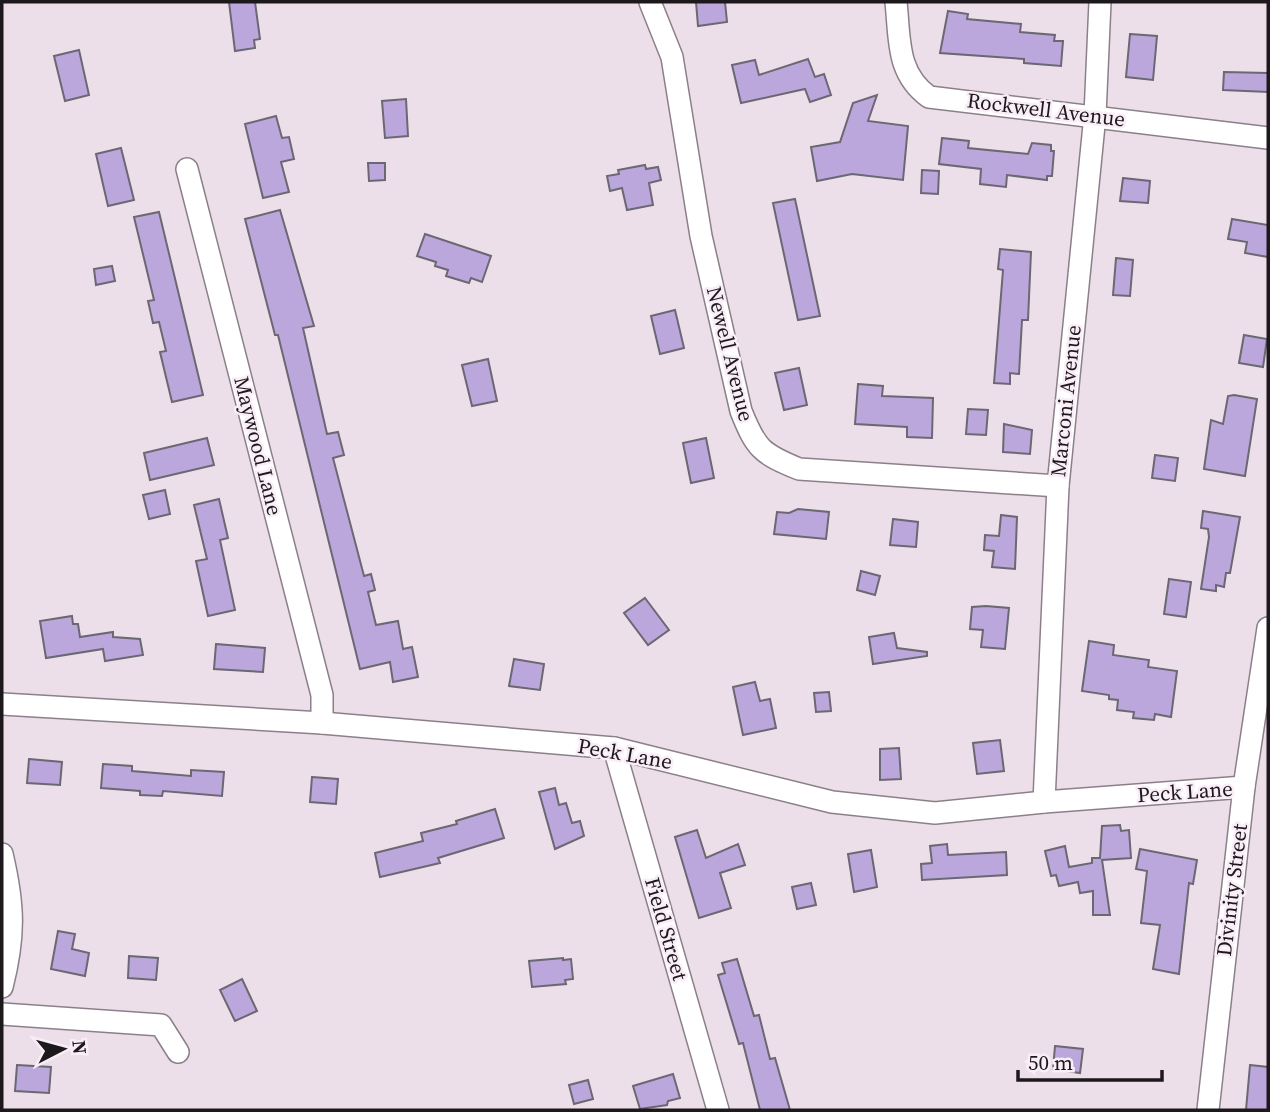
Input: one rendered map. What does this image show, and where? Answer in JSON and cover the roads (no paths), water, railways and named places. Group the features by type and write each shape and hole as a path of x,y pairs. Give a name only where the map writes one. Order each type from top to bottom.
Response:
{"street":[{"name":"Newell Avenue","path":"650,2 672,57 701,236 741,411 751,436 767,456 799,469 1058,486"},
{"name":"Rockwell Avenue","path":"896,2 904,67 913,85 929,97 1268,138"},
{"name":"Marconi Avenue","path":"1044,802 1058,486 1095,115 1100,2"},
{"name":"Maywood Lane","path":"187,170 322,695 322,723"},
{"name":"Divinity Street","path":"1208,1110 1244,787 1268,628"},
{"name":"Peck Lane","path":"2,704 322,723 614,748 832,802 935,813 1244,787"},
{"name":"Field Street","path":"614,748 718,1110"},
{"path":"2,854 10,889 12,948 2,987"},
{"path":"2,1014 162,1025 178,1052"}]}
